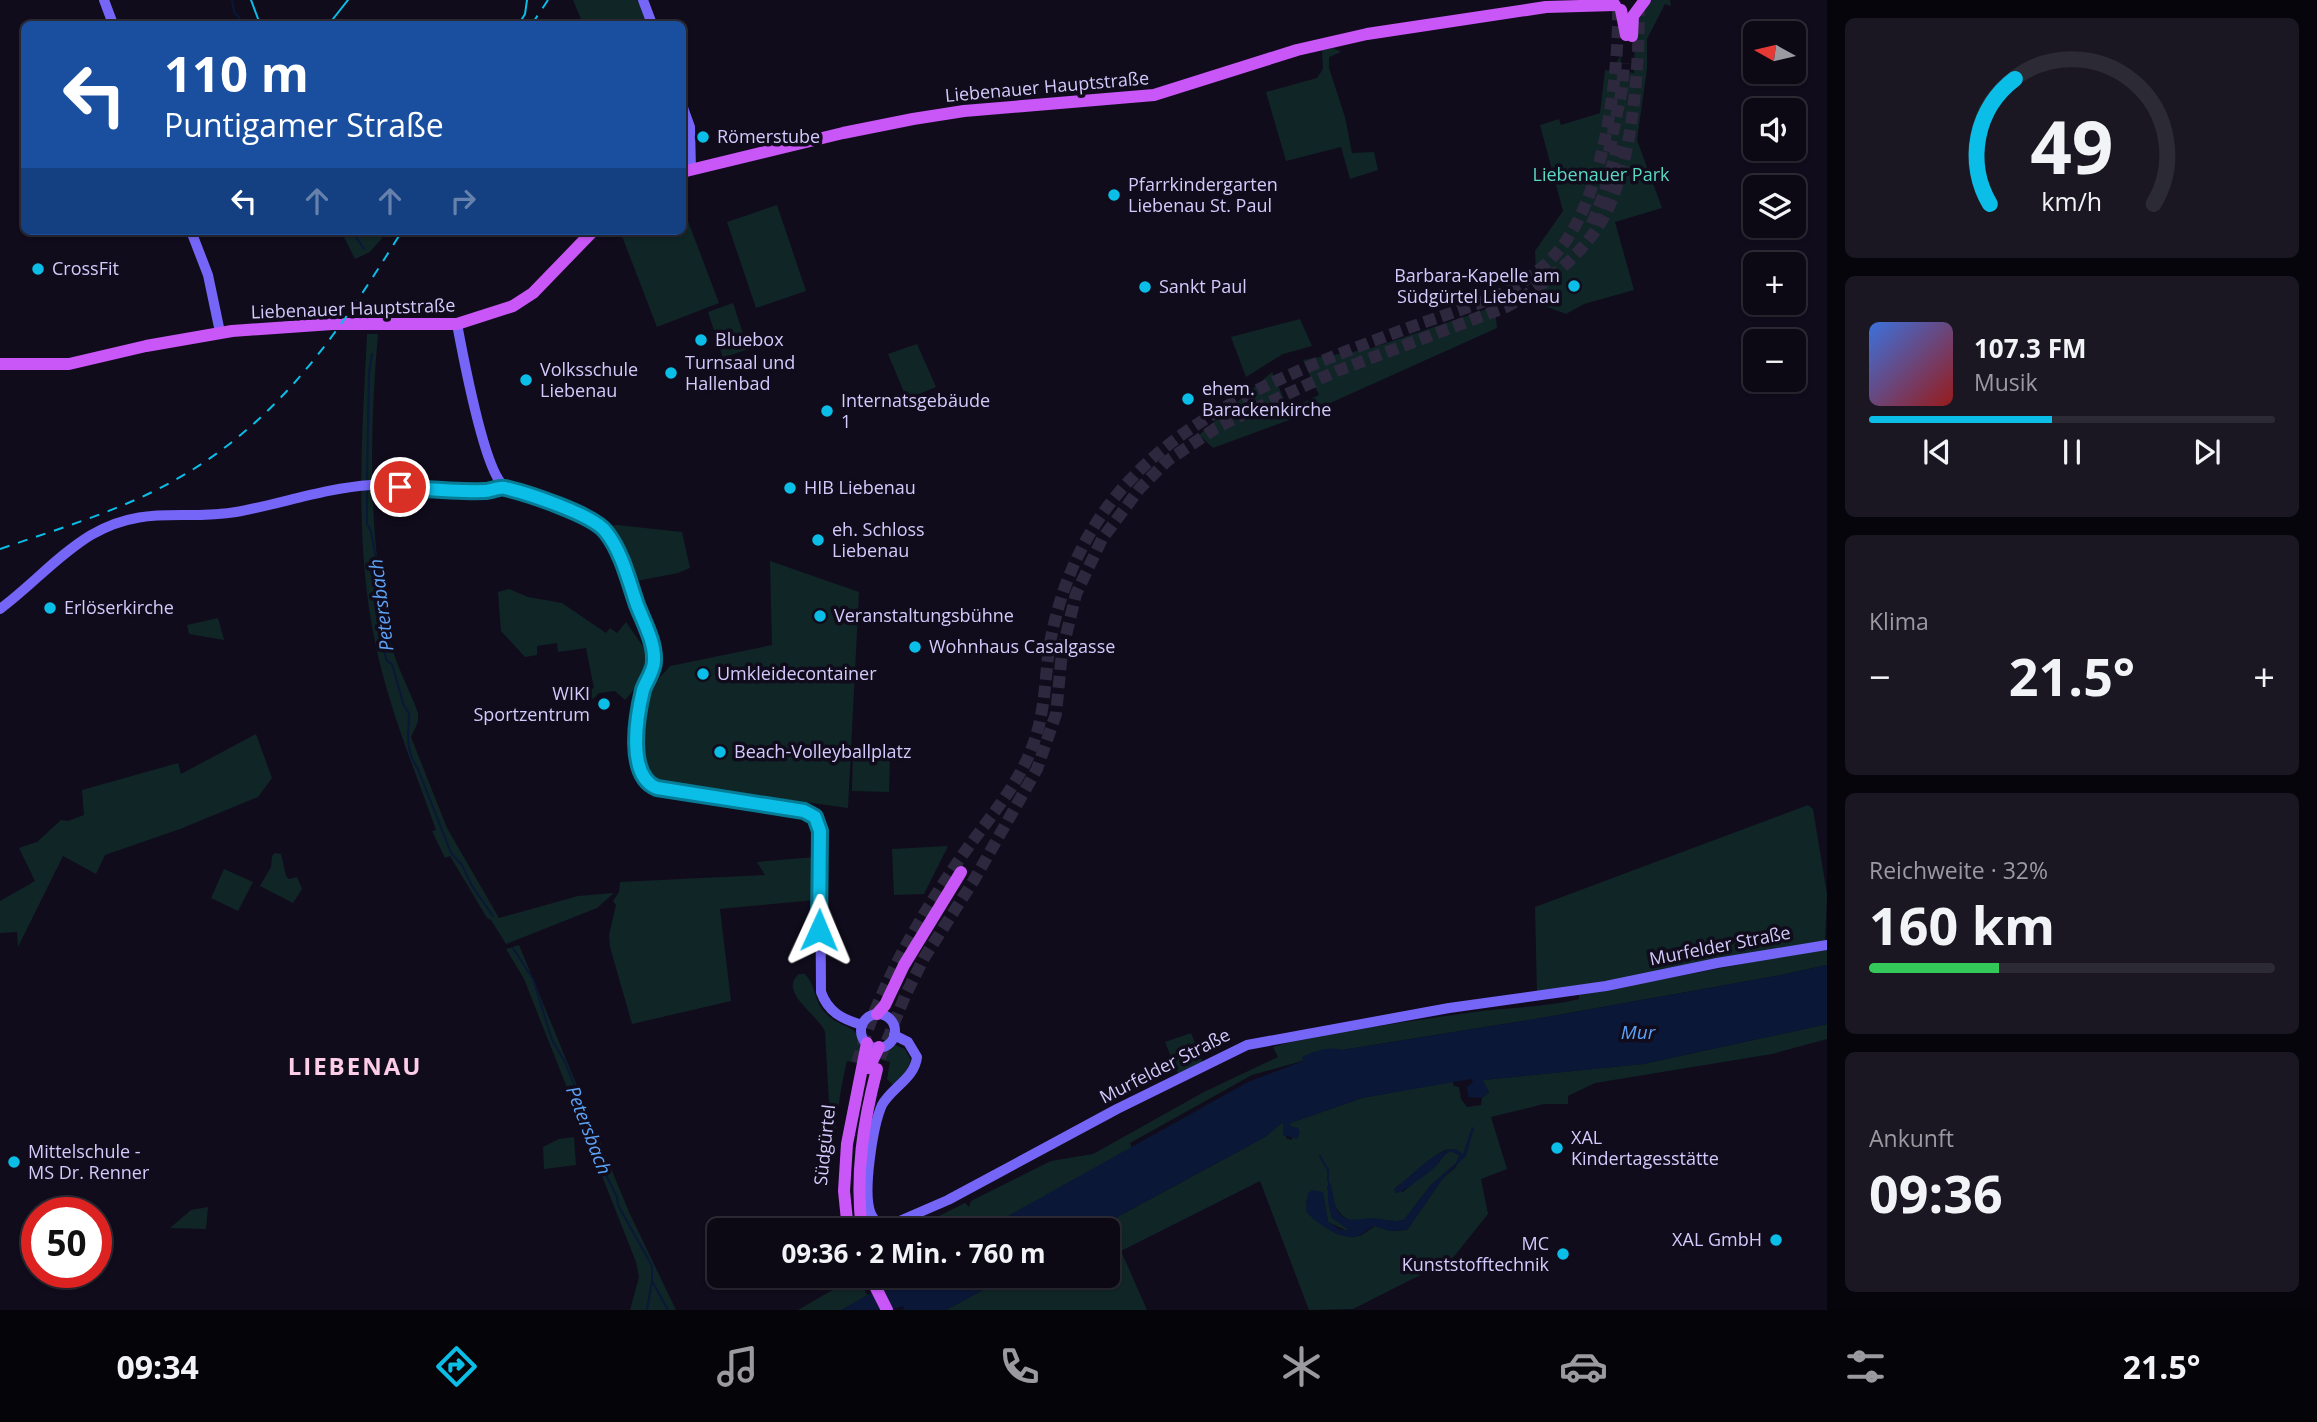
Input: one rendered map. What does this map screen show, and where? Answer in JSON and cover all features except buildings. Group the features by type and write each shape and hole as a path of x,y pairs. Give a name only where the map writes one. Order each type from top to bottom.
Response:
{"main road":[{"name":"Liebenauer Hauptstraße","path":"687,171 843,133 938,115 1154,95 1328,42 1400,29 1583,2 1641,5"},
{"path":"1616,5 1629,36 1633,16 1641,5"},
{"name":"Liebenauer Hauptstraße","path":"0,364 69,364 220,332 332,324 457,324 513,306 533,293 589,235"},
{"path":"883,1016 891,1008 910,968 964,874"},
{"path":"847,1218 844,1191 847,1144 873,1045"},
{"path":"854,1218 851,1190 854,1142 873,1045"},
{"name":"Südgürtel","path":"840,1218 837,1192 839,1146 857,1063"},
{"name":"Südgürtel","path":"861,1218 859,1168 865,1117 877,1069"},
{"path":"871,1288 879,1310"},
{"path":"874,1288 887,1310"}],"street":[{"path":"104,0 112,21"},
{"path":"643,0 651,21"},
{"path":"686,116 690,127 687,171"},
{"path":"193,235 208,275 220,332"},
{"path":"457,324 482,433 495,473 503,487"},
{"path":"0,609 91,536 131,519 152,514 228,513 374,485 469,491 489,491 503,487 568,510 601,526 608,534 653,648 654,664 644,687 639,710 636,756 643,775 657,788 804,811 815,817 820,831 821,992 825,1003 833,1012 862,1026"},
{"name":"Murfelder Straße","path":"894,1035 908,1042 916,1058 913,1070 883,1103 874,1128 869,1178 870,1208 876,1220 888,1226 948,1200 1117,1109 1247,1045 1449,1008 1606,986 1717,963 1827,945"},
{"path":"883,1016 894,1026 894,1035 887,1044 873,1045 861,1035 862,1026 868,1017 883,1016"}],"green space":[{"path":"573,0 638,0 646,21 582,21"},
{"name":"Liebenauer Park","path":"1652,0 1670,0 1671,6 1665,4 1647,39 1647,69 1637,140 1662,208 1615,222 1634,290 1584,304 1566,314 1537,303 1535,251 1563,211 1540,125 1559,119 1561,125 1600,113 1605,70 1611,71 1621,55 1620,71 1634,73 1635,22"},
{"path":"1333,48 1341,52 1329,57 1329,68 1345,117 1352,153 1374,152 1378,170 1350,179 1341,147 1286,161 1266,92 1317,78 1323,69 1322,50"},
{"path":"777,205 806,291 756,308 727,222"},
{"path":"686,216 719,303 657,327 622,235 686,235"},
{"path":"343,235 385,235 370,252 355,259"},
{"path":"733,303 748,349 723,358 708,312"},
{"path":"1487,309 1495,309 1497,328 1308,413 1213,448 1199,435 1272,372 1287,406 1298,402 1300,404 1319,395 1303,360 1369,349"},
{"path":"1300,319 1312,346 1283,354 1246,377 1231,337"},
{"path":"367,334 378,334 372,489 383,605 393,652 418,713 418,722 411,737 447,828 499,918 578,896 614,893 597,908 506,944 450,856 445,858 432,831 436,830 380,666 368,604 362,527"},
{"path":"917,344 936,387 907,399 888,354"},
{"path":"610,526 682,532 690,568 631,582"},
{"path":"770,561 859,592 848,808 658,782 648,773 642,751 646,700 652,686 670,666 772,645"},
{"path":"509,589 528,597 562,603 606,633 610,628 617,633 626,622 649,655 644,674 625,700 615,691 599,693 593,699 585,691 594,688 586,648 558,652 557,643 537,646 537,655 525,657 501,631 498,592"},
{"path":"218,618 224,640 189,634 187,625"},
{"path":"256,734 272,778 258,797 180,829 105,855 96,874 63,856 18,947 17,932 0,933 0,901 35,881 19,848 37,842 61,820 68,821 84,815 82,790 178,763 181,774"},
{"path":"853,753 890,754 889,792 852,791"},
{"path":"1808,805 1813,809 1827,894 1825,941 1537,994 1535,907"},
{"path":"948,846 924,894 894,895 892,849"},
{"path":"275,853 281,854 286,876 289,879 297,877 302,889 293,903 260,886 271,867"},
{"path":"815,857 815,900 720,909 731,1001 632,1024 610,947 609,935 616,905 613,901 619,892 620,882 765,875 757,862"},
{"path":"224,869 253,882 238,911 211,898"},
{"path":"519,945 629,1212 676,1310 630,1310 639,1277 636,1262 524,979 506,949"},
{"path":"1827,948 1827,965 1541,1018 1342,1050 1252,1075 1130,1143 1132,1148 1005,1218 935,1218 965,1203 969,1207 971,1201 1051,1161 1093,1154 1204,1092 1278,1057 1273,1047 1401,1023 1565,1002 1579,999 1579,995"},
{"path":"799,974 805,974 808,978 822,1009 856,1033 861,1049 860,1064 847,1061 832,1155 825,1032 796,996 793,988"},
{"path":"1827,1024 1827,1039 1772,1054 1595,1083 1568,1096 1568,1104 1544,1104 1491,1117 1507,1169 1481,1179 1488,1214 1452,1259 1353,1309 1309,1310 1260,1181 1121,1251 1147,1310 946,1310 987,1288 1120,1288 1120,1218 1115,1218 1265,1137 1284,1121 1286,1138 1292,1140 1290,1123 1362,1098 1452,1081 1454,1086 1459,1087 1461,1099 1467,1107 1481,1105 1482,1098 1489,1092 1482,1080 1643,1064","holes":["1450,1149 1462,1154 1455,1168 1443,1178 1407,1230 1390,1231 1375,1226 1360,1236 1337,1234 1321,1222 1306,1202 1312,1190 1324,1200 1328,1222 1347,1231 1350,1229 1332,1218 1327,1185 1340,1213 1350,1220 1404,1220 1430,1186 1456,1163 1460,1155 1450,1151 1403,1192 1396,1187 1443,1151"]},
{"path":"1191,1033 1203,1063 1178,1074 1165,1042"},
{"path":"895,1045 905,1049 911,1060 907,1070 893,1085 887,1079 890,1062 875,1058 879,1052"},
{"path":"574,1137 576,1165 544,1169 543,1147 559,1139"},
{"path":"208,1207 206,1229 170,1228 191,1210"},
{"path":"836,1288 864,1288 868,1297 841,1310 798,1310"}],"water":[{"name":"Mur","path":"1827,965 1827,1024 1643,1064 1483,1080 1489,1092 1482,1098 1468,1097 1467,1087 1473,1082 1471,1079 1362,1098 1290,1123 1290,1126 1298,1128 1300,1133 1297,1139 1283,1135 1283,1122 1265,1137 1115,1218 1004,1218 1248,1082 1303,1061 1302,1057 1317,1051 1342,1050 1541,1018"},
{"path":"1472,1127 1474,1128 1466,1156 1443,1178 1407,1230 1390,1231 1375,1226 1355,1237 1343,1236 1328,1229 1306,1211 1308,1193 1312,1190 1323,1192 1328,1222 1339,1229 1350,1231 1332,1218 1328,1203 1328,1180 1336,1207 1346,1219 1404,1220 1430,1186 1456,1163 1460,1155 1450,1151 1434,1168 1409,1186 1396,1193 1394,1189 1440,1153 1456,1149 1463,1154"},
{"path":"880,1288 987,1288 946,1310 903,1310 904,1306 889,1310 841,1310"}],"waterway":[{"name":"Petersbach","path":"232,0 234,12 241,21"},
{"name":"Petersbach","path":"355,235 364,249"},
{"name":"Petersbach","path":"367,482 369,373 372,354"},
{"name":"Petersbach","path":"367,491 367,524 375,553 383,648 387,661 392,664 404,706 409,713 408,742 411,755 451,853 462,865 472,886 493,916"},
{"name":"Petersbach","path":"513,948 533,979 552,1040 565,1062 582,1105 597,1157 617,1197 618,1205 652,1266 652,1281 668,1310"},
{"path":"1320,1156 1328,1170 1328,1181"},
{"path":"647,1310 652,1281"}],"tunnel":[{"path":"880,1058 924,958 974,880 1037,769 1056,714 1062,652 1076,594 1102,539 1140,488 1167,461 1216,428 1337,371 1506,307 1546,281 1571,259 1601,222 1620,175 1632,118 1638,59 1639,7"},
{"path":"857,1063 875,1010 912,935 957,863 1001,804 1028,756 1041,716 1049,649 1060,603 1077,558 1100,517 1130,480 1158,453 1225,407 1337,355 1491,298 1527,279 1544,266 1559,250 1574,227 1598,168 1612,100 1618,8"},
{"path":"1609,152 1622,89 1624,63"},
{"path":"1592,224 1618,145"}],"tram line":[{"path":"251,0 259,21"},
{"path":"331,21 348,0"},
{"path":"521,21 527,0"}],"railway":[{"path":"534,21 548,0"},
{"path":"0,549 146,495 189,472 228,445 263,415 323,348 399,235"}],"place":[{"name":"Römerstube","path":"703,137"},
{"name":"Pfarrkindergarten Liebenau St. Paul","path":"1114,195"},
{"name":"CrossFit","path":"38,269"},
{"name":"Barbara-Kapelle am Südgürtel Liebenau","path":"1574,286"},
{"name":"Sankt Paul","path":"1145,287"},
{"name":"Bluebox","path":"701,340"},
{"name":"Turnsaal und Hallenbad","path":"671,373"},
{"name":"Volksschule Liebenau","path":"526,380"},
{"name":"ehem. Barackenkirche","path":"1188,399"},
{"name":"Internatsgebäude 1","path":"827,411"},
{"name":"HIB Liebenau","path":"790,488"},
{"name":"eh. Schloss Liebenau","path":"818,540"},
{"name":"Erlöserkirche","path":"50,608"},
{"name":"Veranstaltungsbühne","path":"820,616"},
{"name":"Wohnhaus Casalgasse","path":"915,647"},
{"name":"Umkleidecontainer","path":"703,674"},
{"name":"WIKI Sportzentrum","path":"604,704"},
{"name":"Beach-Volleyballplatz","path":"720,752"},
{"name":"XAL Kindertagesstätte","path":"1557,1148"},
{"name":"Mittelschule - MS Dr. Renner","path":"14,1162"},
{"name":"XAL GmbH","path":"1776,1240"},
{"name":"MC Kunststofftechnik","path":"1563,1254"}],"district":[{"name":"LIEBENAU","path":"355,1067"}],"route":[{"path":"400,487 489,491 503,487 568,510 601,526 608,534 621,564 653,648 654,664 644,687 638,721 636,756 643,775 652,787 804,811 815,817 820,831 819,930"}]}
